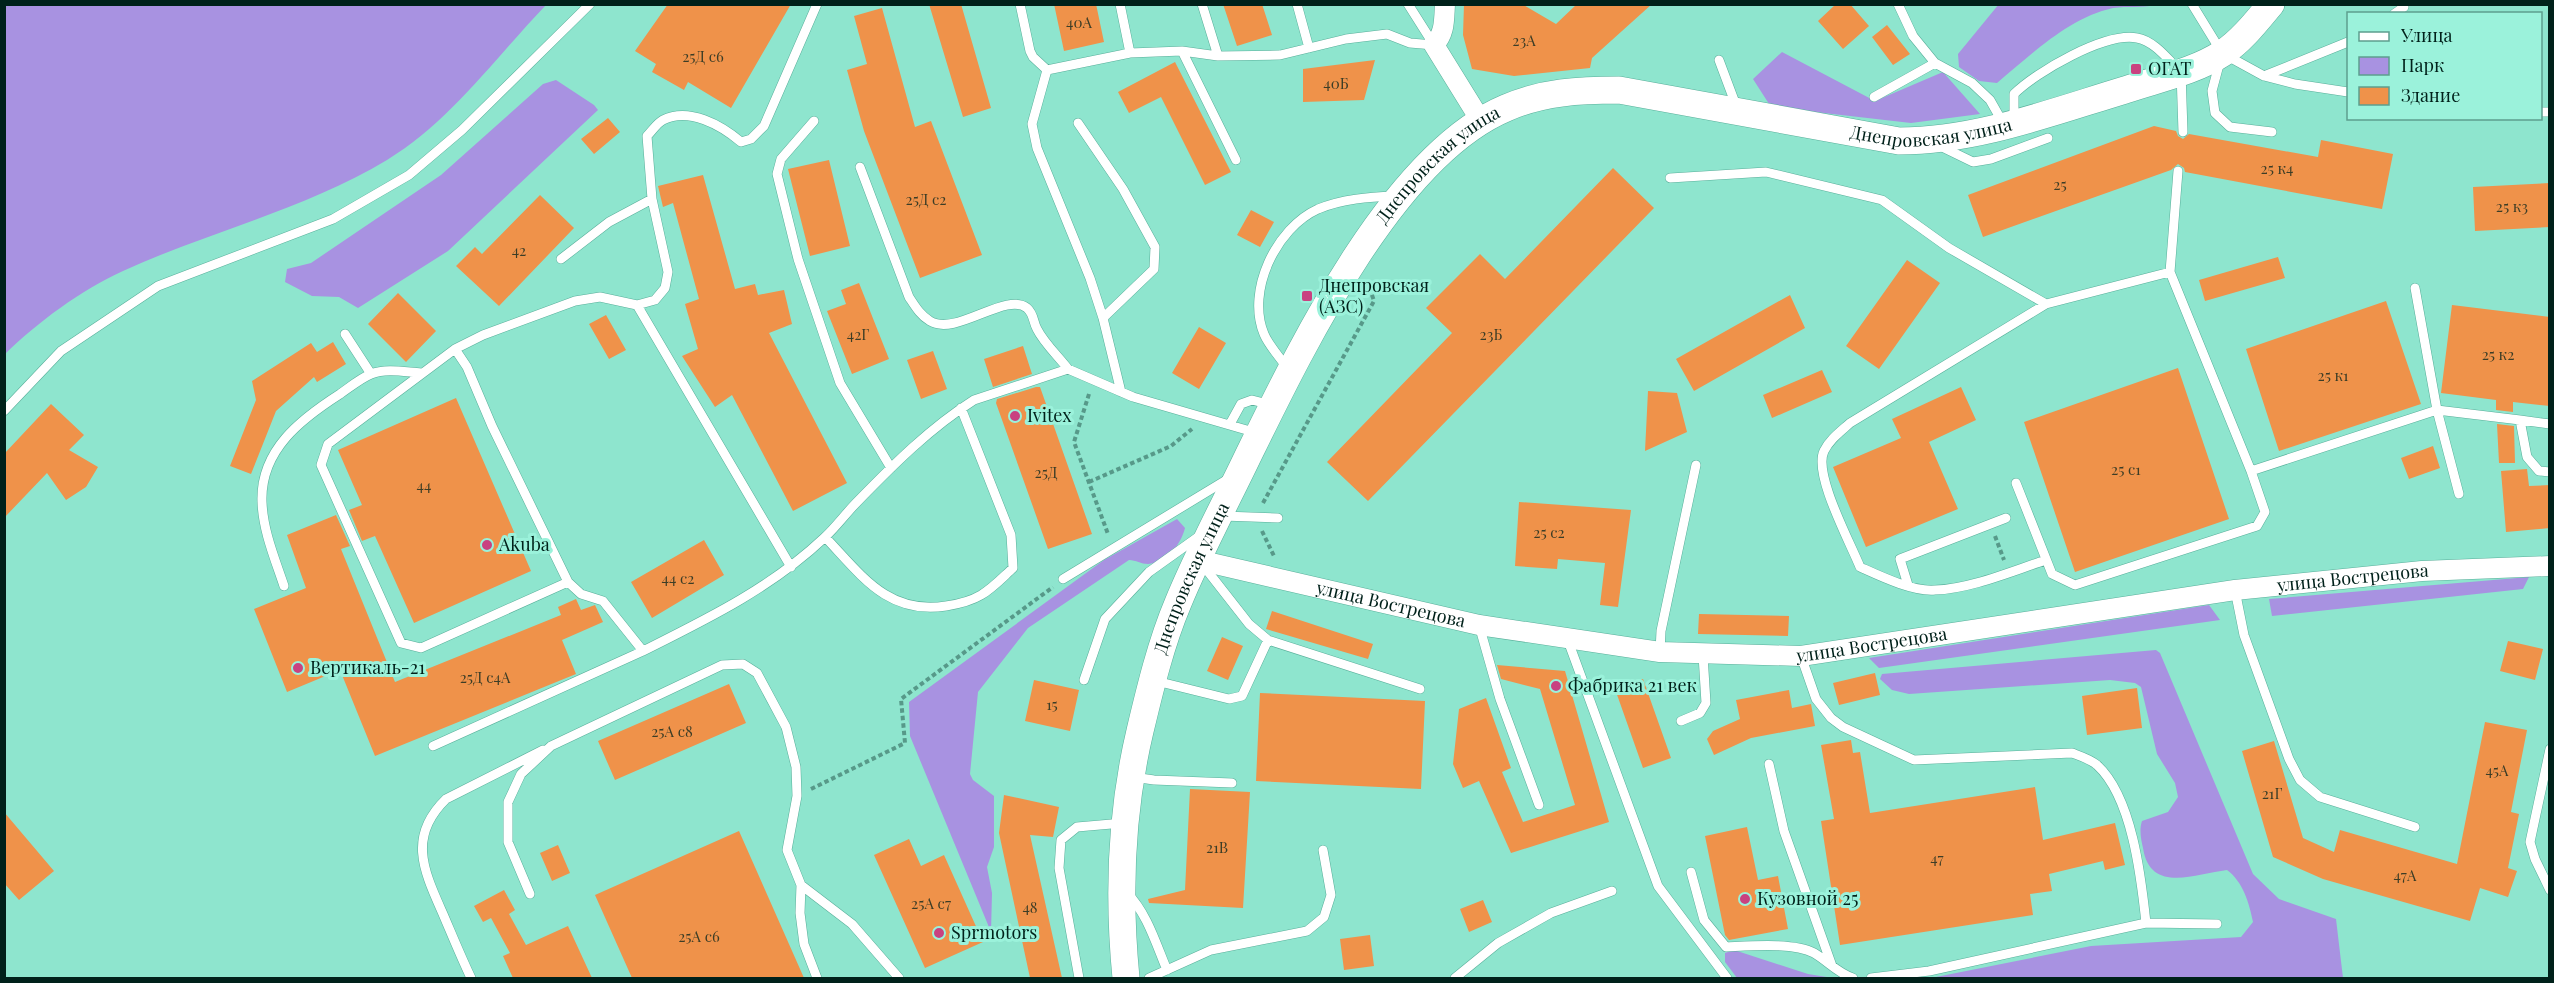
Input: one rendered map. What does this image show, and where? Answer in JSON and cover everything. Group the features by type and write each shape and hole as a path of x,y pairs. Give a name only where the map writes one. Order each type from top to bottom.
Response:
{"main road":[{"name":"Днепровская улица","path":"1126,978 1121,931 1122,889 1125,823 1131,776 1154,681 1177,605 1259,434 1342,277 1400,196 1427,166 1481,122 1504,108 1576,90 1620,90 1899,141 1930,141 2009,124 2181,72 2222,53 2249,31 2271,4"}],"street":[{"path":"1445,4 1444,28 1441,38 1434,45 1481,122"},
{"name":"улица Вострецова","path":"1198,560 1479,625 1566,636 1660,652 1801,656 2235,590 2422,571 2550,566"}],"lane":[{"path":"4,411 61,351 158,286 333,219 409,175 462,130 590,4"},
{"path":"568,582 421,648 401,643 321,465 328,444 455,349 483,335 574,301 600,297 637,305 655,300 665,288 668,272 652,199 647,136 661,120 678,115 700,118 729,132 741,142 752,139 764,126 817,4"},
{"path":"1020,4 1030,51 1047,70"},
{"path":"1120,4 1130,53"},
{"path":"1202,4 1218,56"},
{"path":"1297,4 1309,48"},
{"path":"1408,4 1434,45"},
{"path":"1899,4 1913,36 1935,63 1972,83 1990,100 2009,124"},
{"path":"2192,4 2222,53 2264,76 2295,84 2347,92"},
{"path":"2397,12 2404,7"},
{"path":"1047,70 1130,53 1182,51 1218,56 1280,55 1346,39 1387,34 1410,43 1434,45"},
{"path":"2009,124 2014,94 2026,81 2106,40 2138,38 2155,47 2181,72 2183,132"},
{"path":"2264,76 2347,43"},
{"path":"1182,51 1236,160"},
{"path":"2222,53 2212,91 2215,113 2230,127 2272,132"},
{"path":"1719,60 1737,110"},
{"path":"1874,97 1935,63"},
{"path":"1047,70 1032,124 1037,148 1090,278 1103,318 1121,392"},
{"path":"814,121 781,159 777,174 798,259 840,383 891,468"},
{"path":"1078,123 1123,189 1155,247 1154,269 1103,318"},
{"path":"1930,141 1973,162 1991,159 2048,138"},
{"path":"860,166 909,297 919,313 932,323 945,325 1005,306 1019,304 1032,314 1037,329 1068,369 1121,392 1259,434"},
{"path":"2016,483 2052,574 2075,585 2257,526 2265,512 2251,471 2170,272 2178,171"},
{"path":"1670,177 1766,172 1882,200 1949,248 2046,304"},
{"path":"1291,373 1264,335 1256,306 1264,273 1276,250 1288,233 1318,209 1359,198 1400,196"},
{"path":"561,259 609,222 652,199"},
{"path":"2046,560 1934,591 1886,579 1860,567 1821,471 1823,453 1832,438 1850,423 2046,304 2170,272"},
{"path":"2415,288 2438,410 2460,494"},
{"path":"637,305 791,567"},
{"path":"345,334 371,374"},
{"path":"455,349 467,367 492,426 568,582 581,594 603,601 643,651"},
{"path":"433,746 643,651 735,605 791,567 825,537 937,424 974,400 1068,369"},
{"path":"284,586 267,535 262,502 270,459 287,433 317,409 371,374 390,371 421,373"},
{"path":"1230,424 1241,404 1252,400 1274,406"},
{"path":"825,537 866,580 884,594 911,607 962,603 982,595 1013,568 1011,535 961,408"},
{"path":"2251,471 2438,410 2550,424"},
{"path":"2520,420 2527,457 2538,471 2550,472"},
{"path":"1660,652 1661,631 1696,465"},
{"path":"1063,579 1241,471"},
{"path":"1084,680 1105,619 1149,572 1217,521 1278,518"},
{"path":"1908,585 1900,559 2006,518"},
{"path":"1198,560 1249,624 1268,640 1420,689"},
{"path":"2235,590 2244,635 2289,759 2300,780 2319,797 2415,827"},
{"path":"1479,625 1500,699 1539,806"},
{"path":"1566,636 1658,886 1727,978"},
{"path":"1154,681 1229,699 1242,696 1268,640"},
{"path":"1681,721 1700,713 1706,703 1703,655"},
{"path":"1801,656 1816,699 1830,718 1843,727 1914,759 2072,753 2094,762 2112,780 2139,858 2146,922"},
{"path":"468,976 422,867 422,840 433,812 446,799 551,746 722,665 743,664 757,673 786,727 796,767 797,796 787,850 801,885 800,913 804,944 818,978"},
{"path":"530,894 508,842 508,802 521,774 551,746"},
{"path":"2550,749 2530,842 2535,859 2550,890"},
{"path":"1769,764 1784,831 1832,966"},
{"path":"1131,776 1154,780 1232,783"},
{"path":"1079,978 1059,868 1062,840 1077,827 1125,823"},
{"path":"1149,978 1211,950 1307,931 1324,917 1331,895 1323,850"},
{"path":"1690,872 1704,920 1726,947 1769,945 1813,952 1842,975 1853,978"},
{"path":"801,885 852,924 899,978"},
{"path":"1122,889 1136,902 1167,970"},
{"path":"1455,978 1498,943 1551,913 1612,891"},
{"path":"1871,978 1929,971 2146,922 2217,924"}],"path":[{"path":"1275,558 1263,533 1260,509 1374,301 1370,289"},
{"path":"1089,398 1074,442 1114,548"},
{"path":"1089,482 1171,446 1207,417"},
{"path":"1991,523 2008,572"},
{"path":"797,796 905,742 901,699 1063,579"}],"green space":[{"path":"5,4 546,5 452,108 410,145 387,160 323,193 156,257 91,287 31,330 5,354"},
{"path":"1999,4 2155,5 2113,8 2096,13 2065,29 1997,83 1979,81 1959,67 1958,54"},
{"path":"1782,52 1875,101 1943,72 1980,114 1911,123 1771,107 1753,79"},
{"path":"556,80 598,110 448,251 358,308 339,297 312,296 285,282 287,269 311,263 441,175 543,84"},
{"path":"1177,519 1185,528 1172,552 1155,563 1129,560 1028,628 978,692 970,774 973,780 994,796 994,847 987,867 992,893 991,932 910,736 909,702 1104,560"},
{"path":"2529,577 2523,589 2272,616 2269,599"},
{"path":"2209,605 2220,620 1879,668 1869,658"},
{"path":"2156,650 2160,653 2253,874 2279,899 2336,919 2343,978 1931,978 2091,946 2241,937 2253,922 2244,893 2237,880 2227,870 2176,878 2164,876 2155,871 2147,862 2141,838 2142,821 2168,812 2178,797 2175,783 2157,754 2141,687 2135,683 2110,680 1909,694 1892,690 1880,679 1882,674"},
{"path":"1734,950 1808,974 1833,978 1737,978 1725,962 1725,953"}],"building":[{"path":"668,4 791,4 731,108 688,82 684,90 652,72 656,64 635,51"},
{"path":"929,4 961,4 991,108 963,117"},
{"path":"1054,4 1096,4 1104,42 1064,51"},
{"path":"1223,4 1262,4 1272,35 1237,46"},
{"path":"1464,4 1522,4 1556,24 1577,4 1652,4 1592,58 1590,68 1514,76 1472,69 1463,35"},
{"path":"1836,4 1850,4 1869,26 1843,49 1818,21"},
{"path":"882,8 915,127 931,121 982,255 920,278 864,131 847,70 867,64 854,16"},
{"path":"1887,25 1910,54 1893,65 1872,37"},
{"path":"1375,60 1364,100 1303,102 1303,69"},
{"path":"1175,62 1231,172 1205,185 1161,97 1129,113 1118,92"},
{"path":"608,118 620,132 594,154 581,139"},
{"path":"2154,126 2176,131 2183,139 2189,134 2318,157 2321,140 2393,154 2382,209 2185,172 2184,168 2178,164 2171,170 1983,237 1968,195"},
{"path":"829,160 850,246 810,256 788,169"},
{"path":"1613,168 1654,208 1368,501 1327,462 1452,333 1426,308 1480,254 1505,279"},
{"path":"703,175 735,289 755,284 758,295 784,290 792,324 769,333 847,483 793,511 732,395 715,407 682,356 698,349 685,304 699,299 673,203 663,207 658,186"},
{"path":"2550,183 2550,227 2475,231 2473,187"},
{"path":"540,195 574,228 499,306 456,266 475,247 482,254"},
{"path":"1251,210 1274,222 1260,247 1237,235"},
{"path":"2278,257 2285,278 2205,301 2199,280"},
{"path":"1907,260 1940,283 1879,369 1846,346"},
{"path":"859,283 889,359 852,374 827,311 846,304 841,290"},
{"path":"398,293 436,331 406,362 368,324"},
{"path":"1790,295 1805,328 1694,391 1676,359"},
{"path":"2386,301 2421,404 2279,451 2246,349"},
{"path":"2452,305 2550,317 2550,406 2513,402 2513,412 2496,410 2496,400 2441,393"},
{"path":"606,315 626,350 609,359 589,324"},
{"path":"1199,327 1226,343 1199,389 1172,373"},
{"path":"333,342 346,364 317,382 314,377 276,411 251,474 230,466 256,400 252,381 311,343 317,352"},
{"path":"1023,346 1032,374 993,387 984,359"},
{"path":"933,351 947,389 921,399 907,360"},
{"path":"2178,368 2229,519 2075,572 2024,422"},
{"path":"1822,370 1832,392 1772,418 1763,395"},
{"path":"1040,387 1092,534 1048,549 996,403 997,399"},
{"path":"1961,387 1976,420 1929,442 1958,509 1866,547 1833,467 1901,438 1892,419"},
{"path":"1648,391 1677,393 1687,432 1645,451"},
{"path":"456,398 531,571 414,623 375,536 362,541 349,510 362,505 338,450"},
{"path":"51,404 84,435 69,450 98,467 86,487 66,500 47,473 4,518 4,454"},
{"path":"2497,424 2514,426 2515,463 2499,463"},
{"path":"2433,446 2440,468 2409,479 2401,458"},
{"path":"2527,469 2529,486 2550,485 2550,528 2506,532 2501,471"},
{"path":"1519,502 1631,510 1618,607 1600,605 1605,563 1558,559 1557,569 1515,566"},
{"path":"336,515 350,546 341,549 395,682 561,615 558,607 576,599 581,610 595,605 603,622 562,640 576,674 375,756 340,670 287,692 254,609 306,588 287,535"},
{"path":"704,540 724,575 652,618 631,582"},
{"path":"1272,611 1373,644 1368,659 1266,629"},
{"path":"1699,614 1789,616 1788,636 1698,634"},
{"path":"1222,637 1243,646 1228,680 1207,671"},
{"path":"2508,641 2543,649 2535,680 2500,671"},
{"path":"1497,665 1565,671 1609,822 1511,853 1479,781 1463,788 1453,764 1459,709 1486,698 1511,768 1502,772 1523,822 1575,805 1540,689 1501,679"},
{"path":"1875,673 1880,695 1839,705 1833,683"},
{"path":"1643,679 1671,758 1643,768 1615,689"},
{"path":"1034,680 1079,690 1070,731 1025,721"},
{"path":"729,684 746,723 615,780 598,741"},
{"path":"2137,688 2142,728 2087,735 2082,696"},
{"path":"1789,690 1792,708 1811,704 1815,726 1751,738 1714,755 1707,739 1713,731 1740,719 1736,700"},
{"path":"1260,693 1425,701 1421,789 1256,781"},
{"path":"2485,722 2527,730 2511,812 2519,814 2508,868 2517,871 2508,897 2480,888 2470,921 2323,879 2273,857 2242,751 2274,741 2303,838 2334,852 2340,830 2457,864"},
{"path":"1851,740 1853,753 1860,752 1870,813 2035,787 2043,840 2115,823 2125,865 2105,870 2103,861 2049,874 2052,891 2030,894 2033,915 1840,945 1821,821 1834,819 1821,745"},
{"path":"1190,789 1250,792 1243,908 1149,903 1148,899 1185,890"},
{"path":"1004,795 1059,807 1053,837 1030,835 1062,978 1030,978 999,833"},
{"path":"4,812 54,871 19,900 4,883"},
{"path":"1747,827 1758,880 1778,876 1788,929 1729,940 1725,935 1705,836"},
{"path":"739,831 804,978 632,978 595,895"},
{"path":"909,839 921,866 944,855 983,942 925,968 874,855"},
{"path":"558,845 570,873 552,881 540,853"},
{"path":"504,890 515,910 509,914 526,945 568,926 592,978 513,978 503,956 510,953 491,918 483,922 474,906"},
{"path":"1483,900 1492,922 1469,932 1460,909"},
{"path":"1370,935 1374,966 1344,970 1340,939"}],"place":[{"name":"ОГАТ","path":"2136,69"},
{"name":"Днепровская (АЗС)","path":"1307,296"},
{"name":"Ivitex","path":"1015,416"},
{"name":"Akuba","path":"487,545"},
{"name":"Вертикаль-21","path":"298,668"},
{"name":"Фабрика 21 век","path":"1556,686"},
{"name":"Кузовной 25","path":"1745,899"},
{"name":"Sprmotors","path":"939,933"}]}
